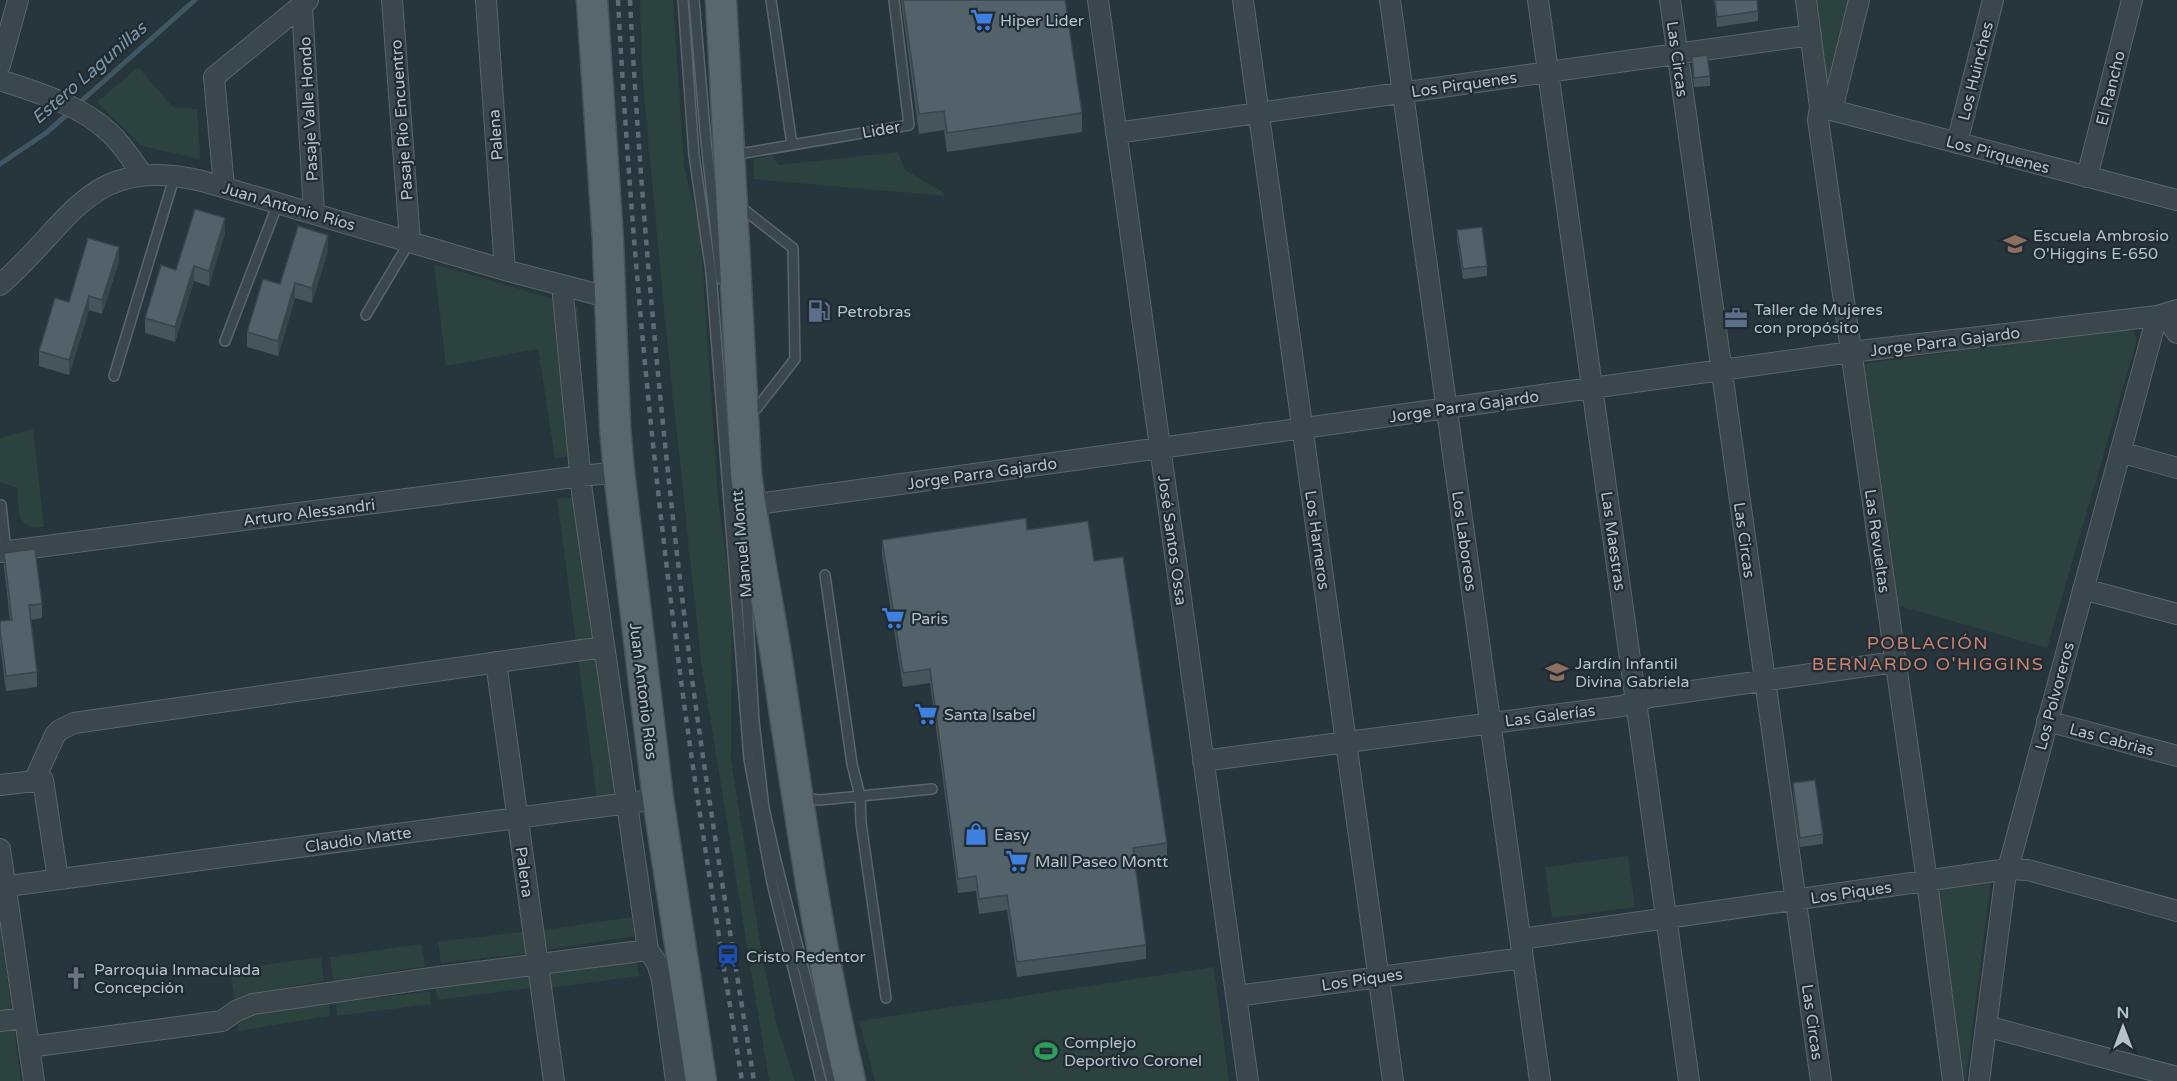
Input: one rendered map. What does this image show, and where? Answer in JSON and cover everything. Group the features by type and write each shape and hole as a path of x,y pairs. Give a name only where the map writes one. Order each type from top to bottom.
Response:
{"main road":[{"name":"Juan Antonio Ríos","path":"592,0 611,298 615,427 619,472 658,799 701,1081"},
{"name":"Manuel Montt","path":"721,0 746,474 824,952 850,1081"}],"street":[{"path":"0,65 18,0"},
{"name":"Pasaje Río Encuentro","path":"392,0 410,241"},
{"name":"Palena","path":"486,0 505,270"},
{"name":"José Santos Ossa","path":"1098,0 1248,1081"},
{"name":"Los Harneros","path":"1243,0 1393,1081"},
{"name":"Los Laboreos","path":"1390,0 1540,1081"},
{"name":"Las Maestras","path":"1538,0 1689,1081"},
{"name":"Las Circas","path":"1670,0 1821,1081"},
{"name":"Las Revueltas","path":"1806,0 1826,108 1818,120 1927,880 1953,1081"},
{"path":"1826,108 1859,0"},
{"name":"Los Huinches","path":"1957,143 1993,0"},
{"name":"El Rancho","path":"2087,177 2132,0"},
{"path":"225,187 214,77 305,2"},
{"name":"Pasaje Valle Hondo","path":"305,2 314,213"},
{"name":"Los Pirquenes","path":"1116,133 1811,36"},
{"path":"0,80 51,98 91,119 112,135 142,174"},
{"name":"Los Pirquenes","path":"1826,108 2177,200"},
{"name":"Juan Antonio Ríos","path":"0,285 78,204 114,183 142,174 175,175 225,187 505,270 611,298"},
{"path":"562,285 581,476 603,647 648,950 657,963 662,980 676,1081"},
{"path":"2166,314 2177,333"},
{"name":"Jorge Parra Gajardo","path":"750,505 1851,352 2166,314"},
{"name":"Los Polvoreros","path":"1979,1081 2002,891 2120,452 2166,314"},
{"path":"2120,452 2177,468"},
{"name":"Arturo Alessandri","path":"3,552 619,472"},
{"path":"2084,589 2177,614"},
{"path":"57,879 39,780 55,735 67,725 603,647"},
{"name":"Palena","path":"496,662 554,1081"},
{"name":"Las Galerías","path":"1203,761 1622,706 1650,697 1895,662"},
{"name":"Las Cabrias","path":"2048,722 2177,756"},
{"path":"0,785 39,780"},
{"name":"Claudio Matte","path":"3,886 658,799"},
{"path":"0,849 3,886 34,1081"},
{"name":"Los Piques","path":"1236,996 1379,977 1667,918 2008,869 2028,870 2177,910"},
{"path":"29,1047 222,1021 236,1011 253,1004 538,963 648,950"},
{"path":"0,1021 24,1018"},
{"path":"1986,1026 2177,1077"}],"lane":[{"name":"Manuel Montt","path":"683,0 694,155 711,272 748,750 762,838 821,1081"},
{"name":"Manuel Montt","path":"694,0 721,276 733,460 747,602 760,781 769,834 832,1081"},
{"path":"771,0 792,145"},
{"name":"Lider","path":"730,156 909,125 894,0"},
{"path":"114,376 175,175"},
{"path":"732,201 793,248 795,359 757,408 744,412"},
{"path":"225,341 278,203"},
{"path":"366,315 410,241"},
{"path":"1,506 3,552"},
{"path":"825,575 851,755 860,796 861,823 886,998"},
{"path":"798,798 820,800 932,789"}],"green space":[{"path":"640,0 673,0 684,166 700,228 718,498 732,604 731,760 763,961 777,1026 795,1081 769,1081 701,662 643,84"},
{"path":"1817,0 1853,0 1835,81 1827,85"},
{"path":"138,67 173,107 197,109 200,159 142,146 97,102"},
{"path":"898,152 905,170 943,192 944,196 753,179 754,159 772,155 779,165"},
{"path":"434,264 578,306 586,455 555,458 538,349 446,366"},
{"path":"2125,328 2134,332 2137,340 2047,648 1896,605 1863,364"},
{"path":"33,429 44,527 34,527 23,522 20,517 17,488 0,482 0,438"},
{"path":"588,495 628,799 597,801 557,499"},
{"path":"1628,856 1635,907 1552,918 1545,867"},
{"path":"1991,881 1966,1079 1960,1081 1932,889"},
{"path":"632,917 635,936 539,951 537,931"},
{"path":"0,923 21,1081 0,1081"},
{"path":"528,931 530,953 441,963 438,942"},
{"path":"421,944 425,966 333,981 330,957"},
{"path":"321,957 324,981 244,995 235,1003 230,970"},
{"path":"636,960 639,976 549,988 547,973"},
{"name":"Complejo Deportivo Coronel","path":"1214,967 1229,1081 875,1081 859,1021"},
{"path":"535,972 536,987 438,1000 435,986"},
{"path":"430,991 431,1004 337,1016 336,1003"},
{"path":"329,1002 330,1016 238,1031 236,1021 245,1017"}],"building":[{"path":"903,0 1065,0 1082,113 947,133 944,111 919,114"},
{"path":"1715,0 1757,0 1758,11 1717,17"},
{"path":"1707,55 1710,76 1694,78 1692,57"},
{"path":"195,209 225,218 209,271 194,266 175,327 145,318 161,265 176,270"},
{"path":"298,226 328,235 312,288 295,283 278,341 247,332 263,279 280,284"},
{"path":"1482,227 1487,266 1463,269 1457,230"},
{"path":"88,238 119,247 102,300 89,296 69,360 39,351 55,298 69,302"},
{"path":"1026,518 1027,530 1088,521 1094,561 1123,557 1167,843 1133,848 1146,945 1017,962 1007,895 979,899 976,876 958,879 930,669 903,673 882,540"},
{"path":"35,549 42,604 29,605 37,672 6,676 0,621 12,620 4,553"},
{"path":"1815,780 1823,834 1800,838 1793,783"}],"waterway":[{"name":"Estero Lagunillas","path":"77,105 195,0"},
{"name":"Estero Lagunillas","path":"0,164 46,133 71,111"}],"railway":[{"path":"618,0 635,250 659,499 693,769 742,1081"},
{"path":"630,0 655,343 673,515 700,735 754,1081"}],"place":[{"name":"Hiper Lider","path":"982,20"},
{"name":"Escuela Ambrosio O'Higgins E-650","path":"2015,244"},
{"name":"Petrobras","path":"819,311"},
{"name":"Taller de Mujeres con propósito","path":"1736,318"},
{"name":"Paris","path":"893,618"},
{"name":"Jardín Infantil Divina Gabriela","path":"1557,672"},
{"name":"Santa Isabel","path":"926,714"},
{"name":"Easy","path":"976,834"},
{"name":"Mall Paseo Montt","path":"1017,861"},
{"name":"Cristo Redentor","path":"728,956"},
{"name":"Parroquia Inmaculada Concepción","path":"76,978"},
{"name":"Complejo Deportivo Coronel","path":"1046,1051"}],"district":[{"name":"POBLACIÓN BERNARDO O'HIGGINS","path":"1928,653"}]}
